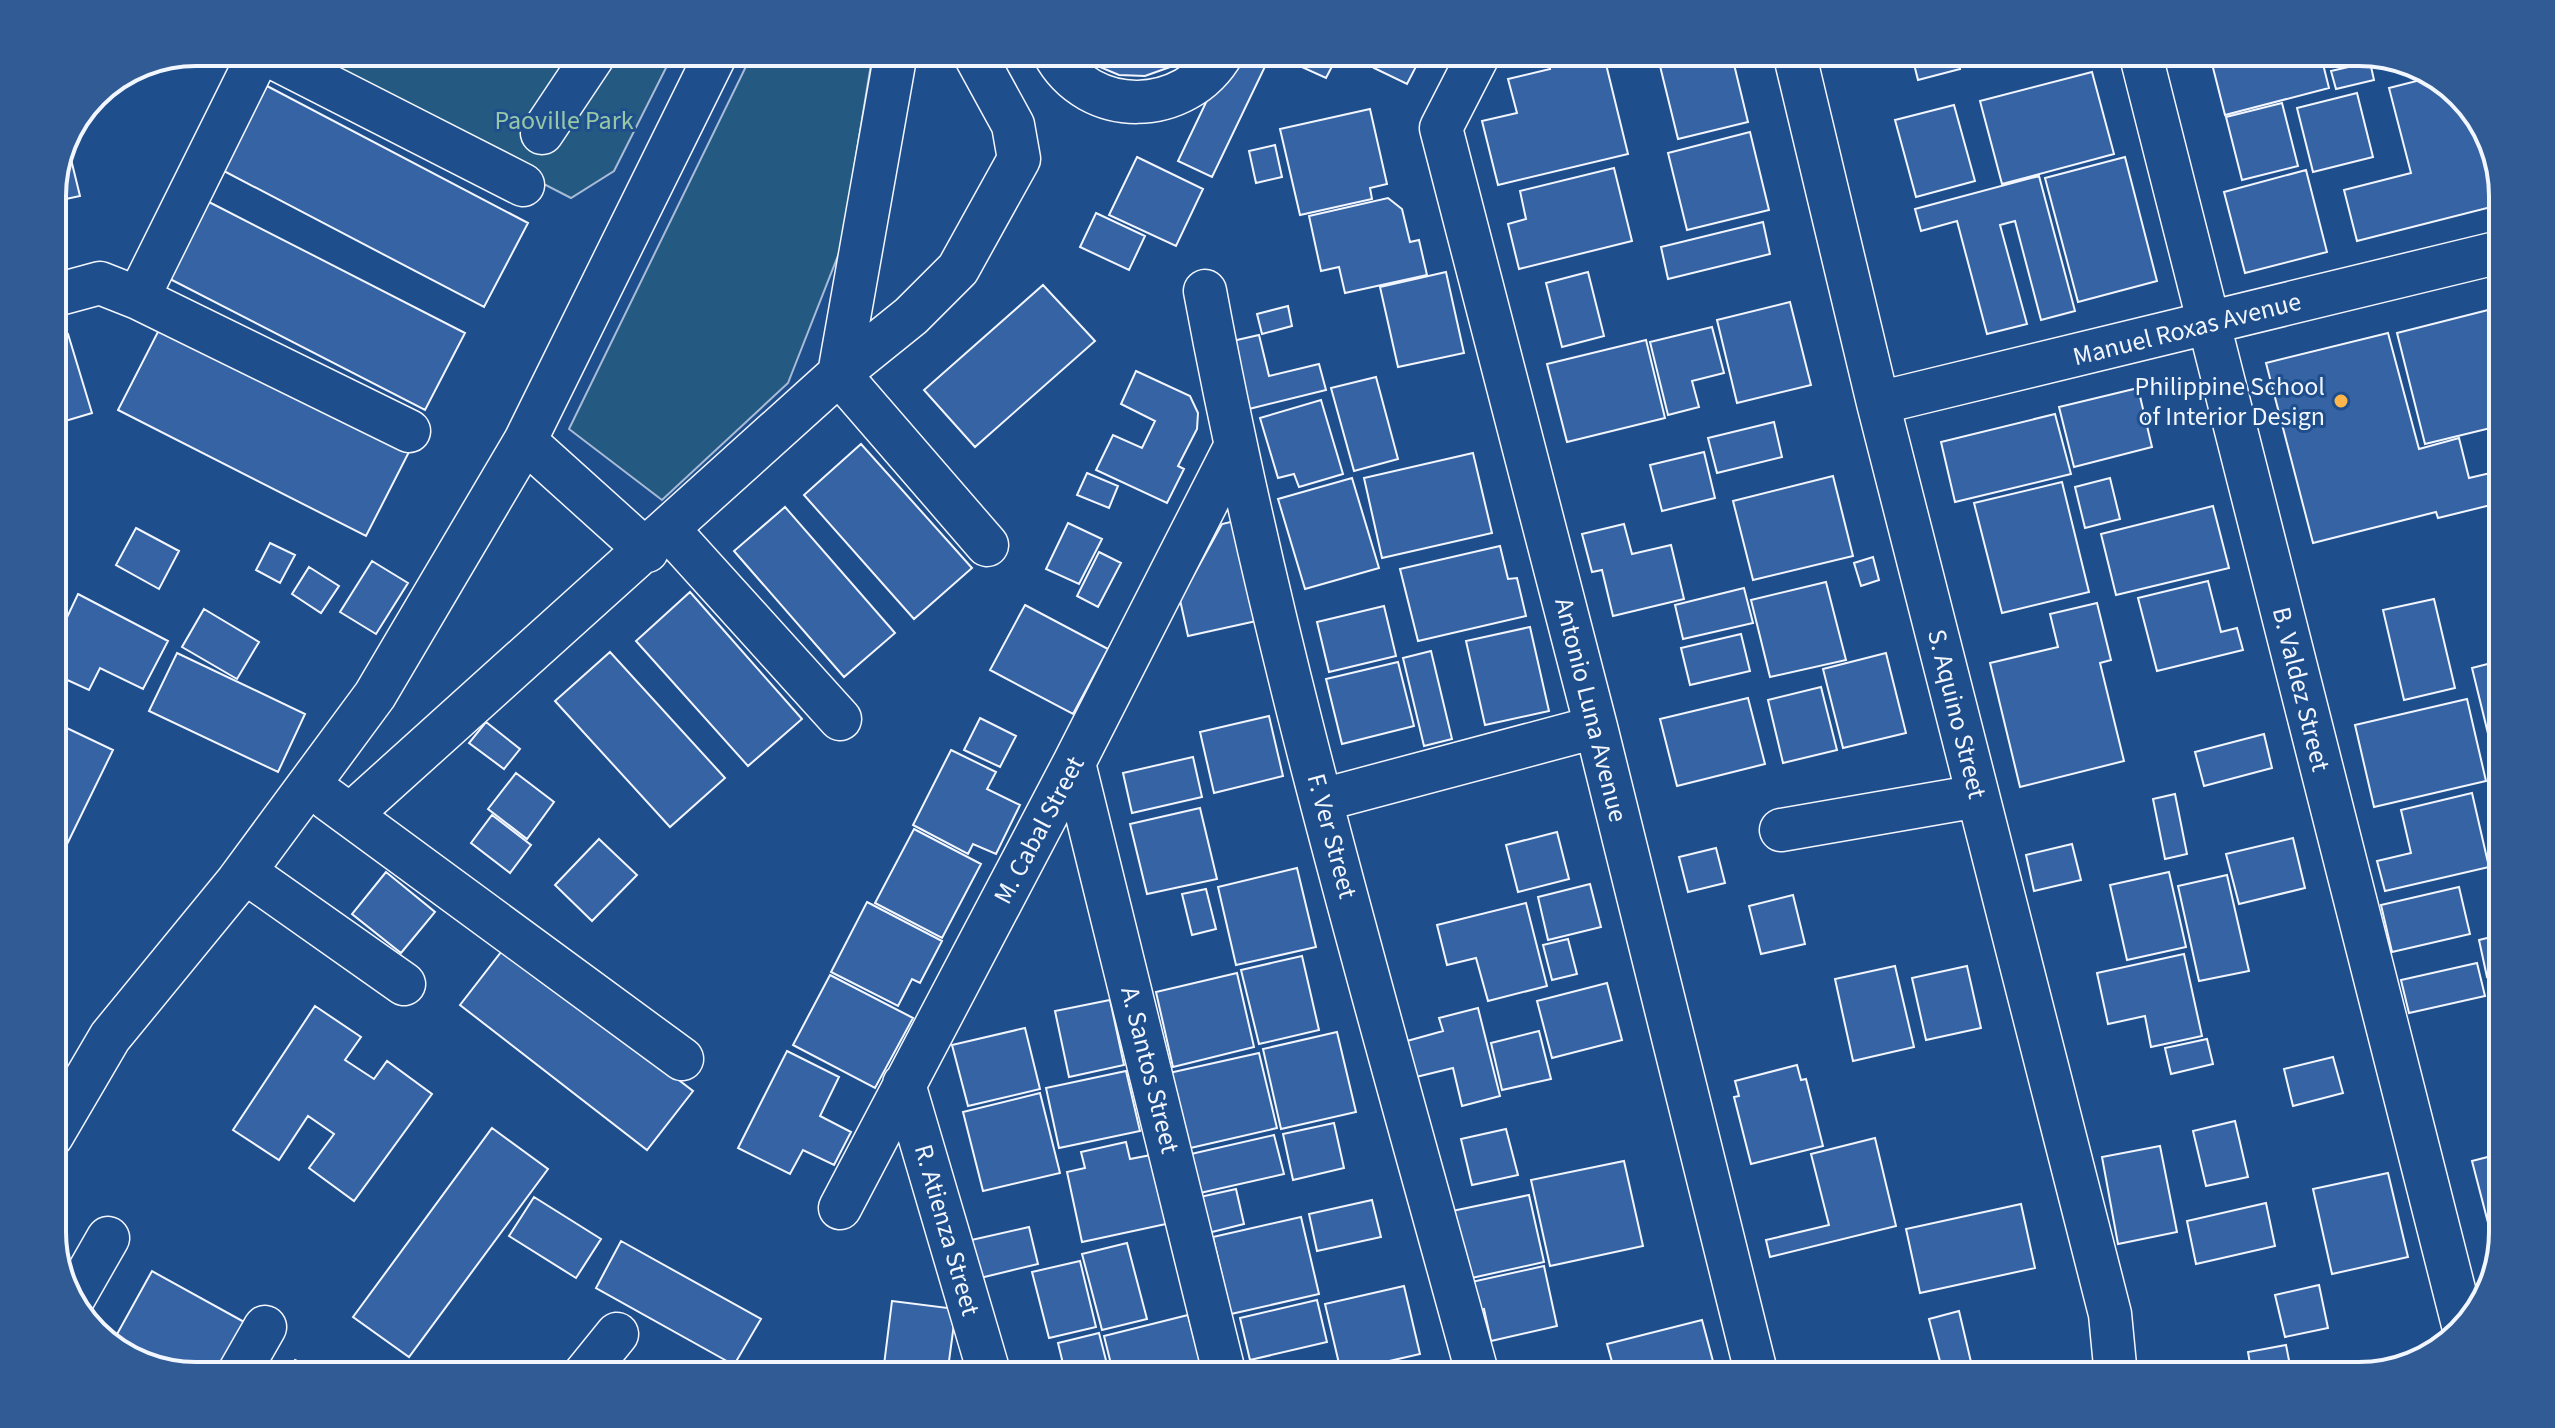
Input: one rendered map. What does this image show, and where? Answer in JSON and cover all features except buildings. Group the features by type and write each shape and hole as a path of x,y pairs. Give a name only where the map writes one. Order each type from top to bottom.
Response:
{"street":[{"path":"138,298 254,66"},
{"path":"289,66 523,185"},
{"path":"542,133 587,66"},
{"path":"66,1112 110,1037 245,872 375,695 525,441 710,66"},
{"path":"839,374 894,66"},
{"path":"351,814 839,374 911,316 958,269 1019,159 1013,125 981,66"},
{"path":"1064,66 1073,78 1092,91 1114,100 1137,103 1182,93 1201,80 1212,66"},
{"name":"Antonio Luna Avenue","path":"1473,66 1441,128 1596,727 1754,1362"},
{"name":"S. Aquino Street","path":"1797,66 1878,403 2110,1314 2115,1362"},
{"name":"B. Valdez Street","path":"2143,66 2460,1313"},
{"name":"Manuel Roxas Avenue","path":"1878,403 2489,255"},
{"path":"66,292 100,283 138,298 409,431"},
{"name":"F. Ver Street","path":"1205,291 1234,449 1322,800 1474,1362"},
{"path":"839,374 987,545"},
{"path":"525,441 658,540 840,719"},
{"name":"M. Cabal Street","path":"840,1208 1074,763 1234,449"},
{"path":"1322,800 1596,727"},
{"name":"A. Santos Street","path":"1074,763 1222,1362"},
{"path":"309,787 351,814 682,1059"},
{"path":"1781,830 1978,796"},
{"path":"245,872 404,984"},
{"name":"R. Atienza Street","path":"904,1084 986,1362"},
{"path":"79,1289 108,1238"},
{"path":"245,1362 265,1327"},
{"path":"594,1362 617,1334"}],"green space":[{"name":"Paoville Park","path":"313,66 667,66 614,171 571,198"},
{"path":"746,66 871,66 841,248 788,383 662,500 569,429"}],"place":[{"name":"Philippine School of Interior Design","path":"2341,401"}]}
